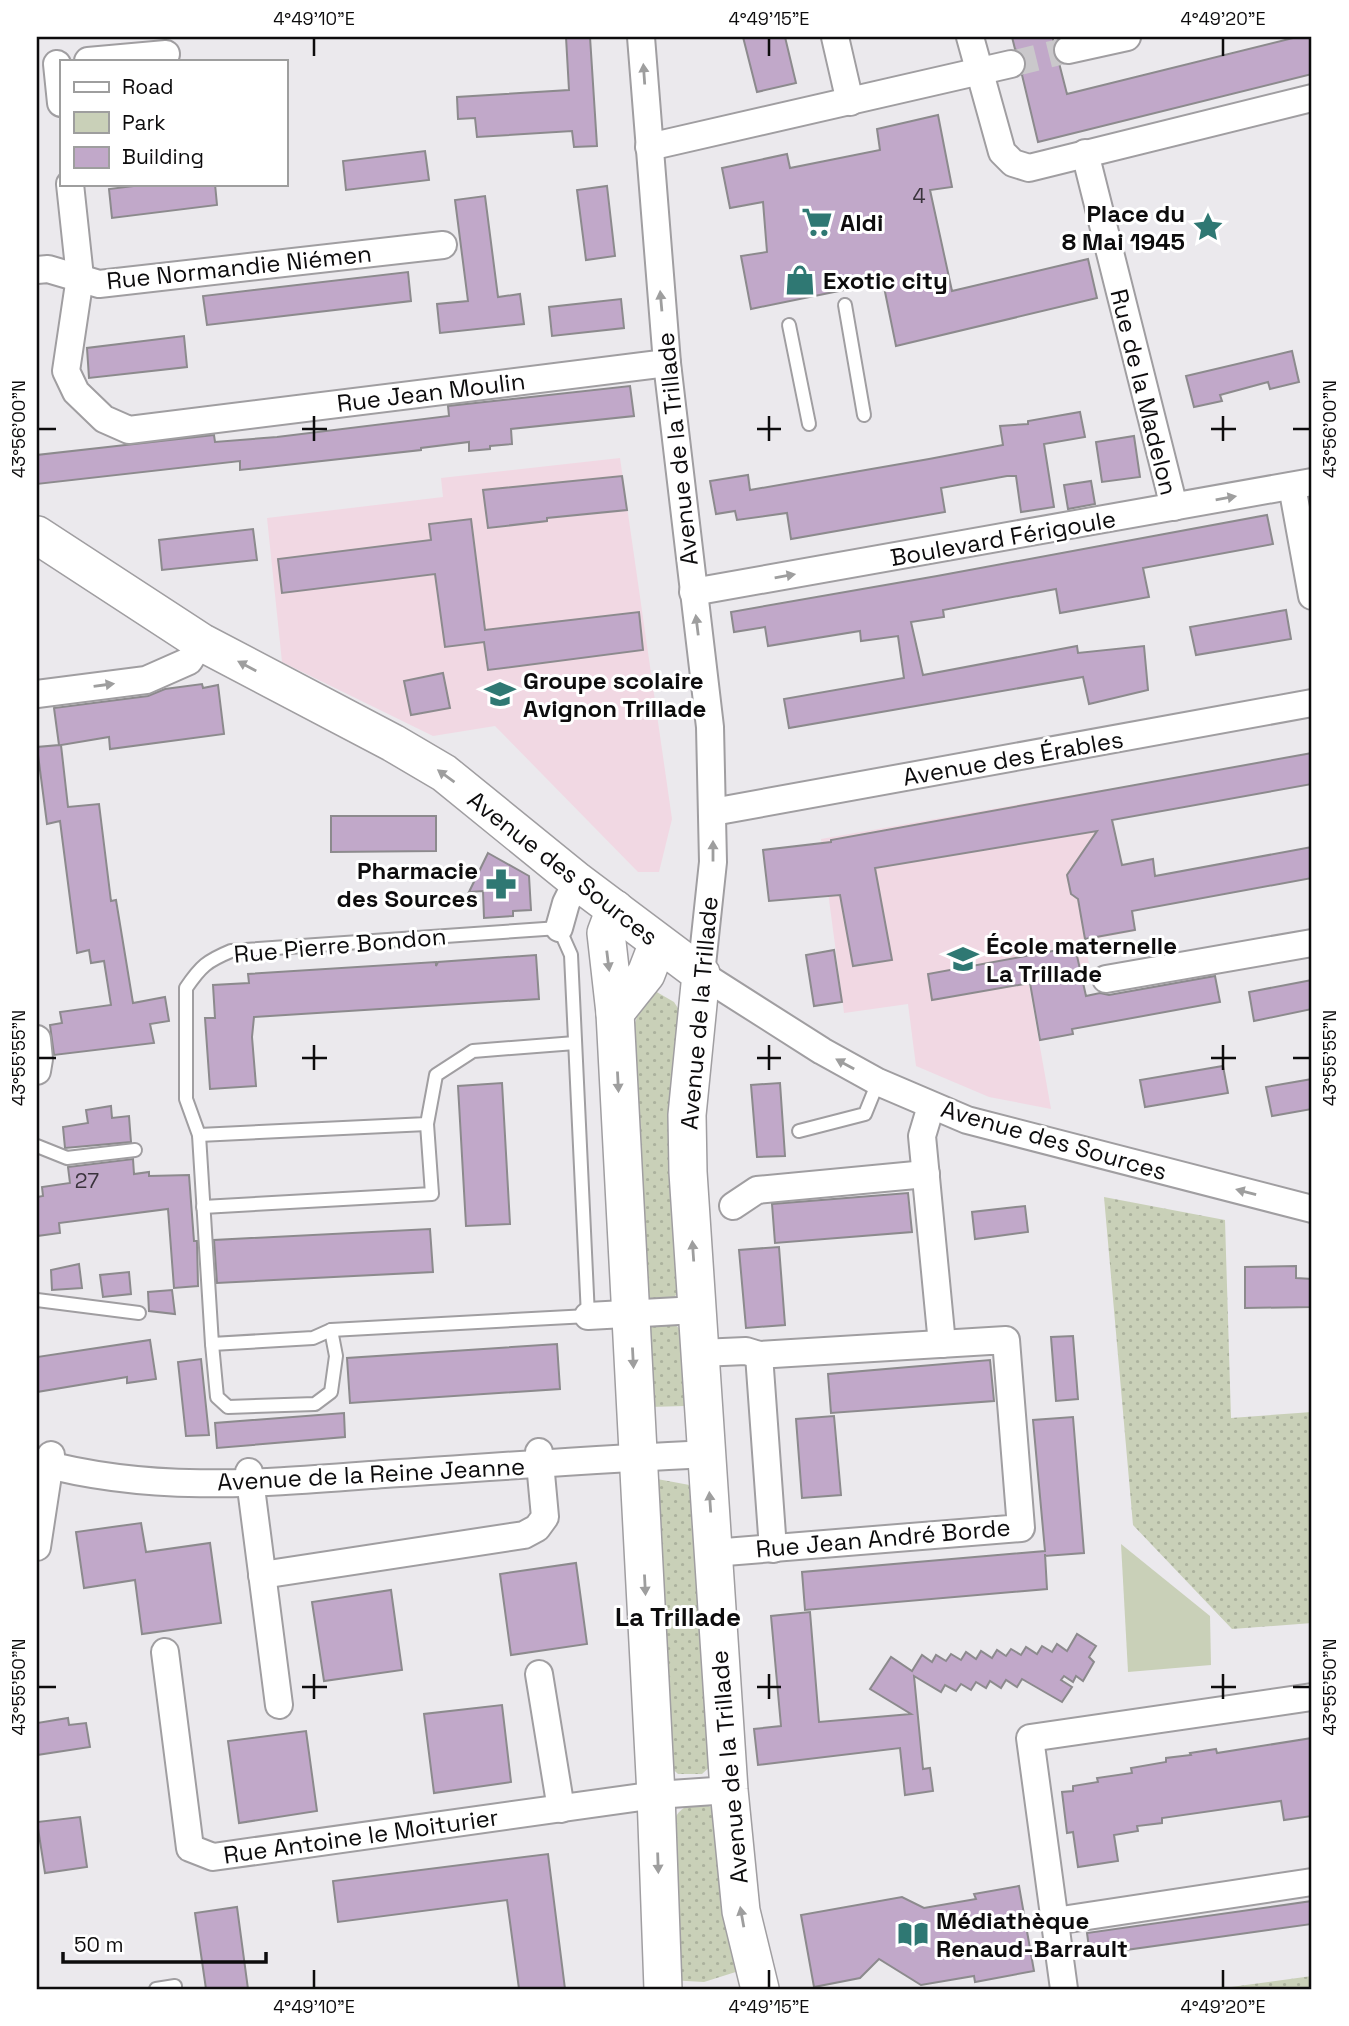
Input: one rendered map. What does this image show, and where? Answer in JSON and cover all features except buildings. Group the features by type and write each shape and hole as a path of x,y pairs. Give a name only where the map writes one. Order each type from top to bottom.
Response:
{"street":[{"name":"Avenue de la Trillade","path":"641,37 667,363 710,727 713,862 687,1115 688,1172 729,1790 741,1911 760,1989"},
{"path":"835,37 850,102"},
{"path":"970,37 1002,152 1013,163 1029,168 1312,98"},
{"path":"1068,51 1127,37"},
{"path":"99,60 166,54"},
{"path":"649,147 1011,64"},
{"path":"52,65 60,99"},
{"name":"Rue de la Madelon","path":"1085,153 1174,508"},
{"name":"Rue Jean Moulin","path":"70,186 80,277 66,371 76,391 104,419 129,430 667,363"},
{"name":"Rue Normandie Niémen","path":"37,270 48,269 99,284 443,245"},
{"path":"1302,484 1312,596"},
{"name":"Boulevard Férigoule","path":"694,592 1302,484"},
{"name":"Avenue des Sources","path":"37,535 201,642 393,743 444,773 577,881 701,974 822,1051 878,1082 967,1120 1312,1209"},
{"path":"37,694 146,680 189,661 201,642"},
{"name":"Avenue des Érables","path":"713,812 1312,703"},
{"path":"559,928 566,903 577,881"},
{"path":"615,909 606,933 615,1013 656,1795 663,1989"},
{"name":"Avenue de la Trillade","path":"615,1013 646,974 658,943"},
{"path":"1106,979 1312,943"},
{"path":"37,1039 40,1059 37,1071"},
{"path":"931,1106 922,1136 942,1344"},
{"path":"733,1206 757,1190 926,1174"},
{"path":"588,1316 697,1310"},
{"name":"Rue Jean André Borde","path":"700,1353 746,1351 759,1355 1006,1340 1021,1528 713,1553"},
{"path":"759,1355 773,1549"},
{"name":"Avenue de la Reine Jeanne","path":"46,1461 110,1478 163,1483 540,1458 707,1454"},
{"path":"262,1575 524,1535 537,1528 545,1517 540,1458"},
{"path":"37,1547 46,1461"},
{"path":"250,1478 279,1704"},
{"name":"Rue Antoine le Moiturier","path":"164,1652 190,1848 213,1857 656,1795 729,1790"},
{"path":"539,1674 561,1809"},
{"path":"1064,1989 1030,1738 1312,1697"},
{"path":"1055,1921 1312,1882"}],"lane":[{"path":"845,306 864,415"},
{"path":"789,326 809,424"},
{"path":"212,1344 313,1338 331,1331 588,1316 571,954 559,928"},
{"name":"Rue Pierre Bondon","path":"331,1331 336,1356 331,1392 315,1404 228,1407 217,1396 199,1135 187,1100 187,988 209,960 231,951 559,928"},
{"path":"203,1207 432,1194 427,1124 436,1074 473,1051 575,1043"},
{"path":"799,1131 865,1114 878,1082"},
{"path":"199,1135 427,1124"},
{"path":"37,1146 67,1158 135,1150"},
{"path":"37,1300 139,1313"},
{"path":"156,1989 175,1986 175,1989"}],"shaded area":[{"name":"Groupe scolaire Avignon Trillade","path":"620,458 672,819 659,872 638,872 495,726 433,736 282,662 267,518 443,497 441,478"},
{"name":"École maternelle La Trillade","path":"1106,789 1136,931 1084,941 1092,977 1029,985 1051,1109 989,1097 916,1066 908,1004 844,1013 821,839"}],"green space":[{"path":"655,991 674,1002 681,1013 679,1290 672,1301 658,1303 645,1297 633,1029 643,999"},
{"path":"1104,1197 1225,1220 1231,1418 1312,1412 1312,1623 1232,1629 1133,1525"},
{"path":"674,1324 686,1334 685,1406 649,1407 649,1325"},
{"path":"657,1479 695,1486 715,1762 702,1774 678,1774 665,1762"},
{"path":"1121,1544 1210,1616 1211,1665 1128,1672"},
{"path":"702,1803 713,1808 742,1970 704,1982 669,1980 672,1826 682,1809"},
{"path":"1312,1976 1312,1989 1216,1989"}],"tunnel":[{"path":"1011,64 1068,50"}],"place":[{"name":"Aldi","path":"817,222"},
{"name":"Place du 8 Mai 1945","path":"1208,227"},
{"name":"Exotic city","path":"800,280"},
{"name":"Groupe scolaire Avignon Trillade","path":"500,694"},
{"name":"Pharmacie des Sources","path":"501,884"},
{"name":"École maternelle La Trillade","path":"963,959"},
{"name":"Médiathèque Renaud-Barrault","path":"913,1934"}],"district":[{"name":"La Trillade","path":"678,1617"}]}
